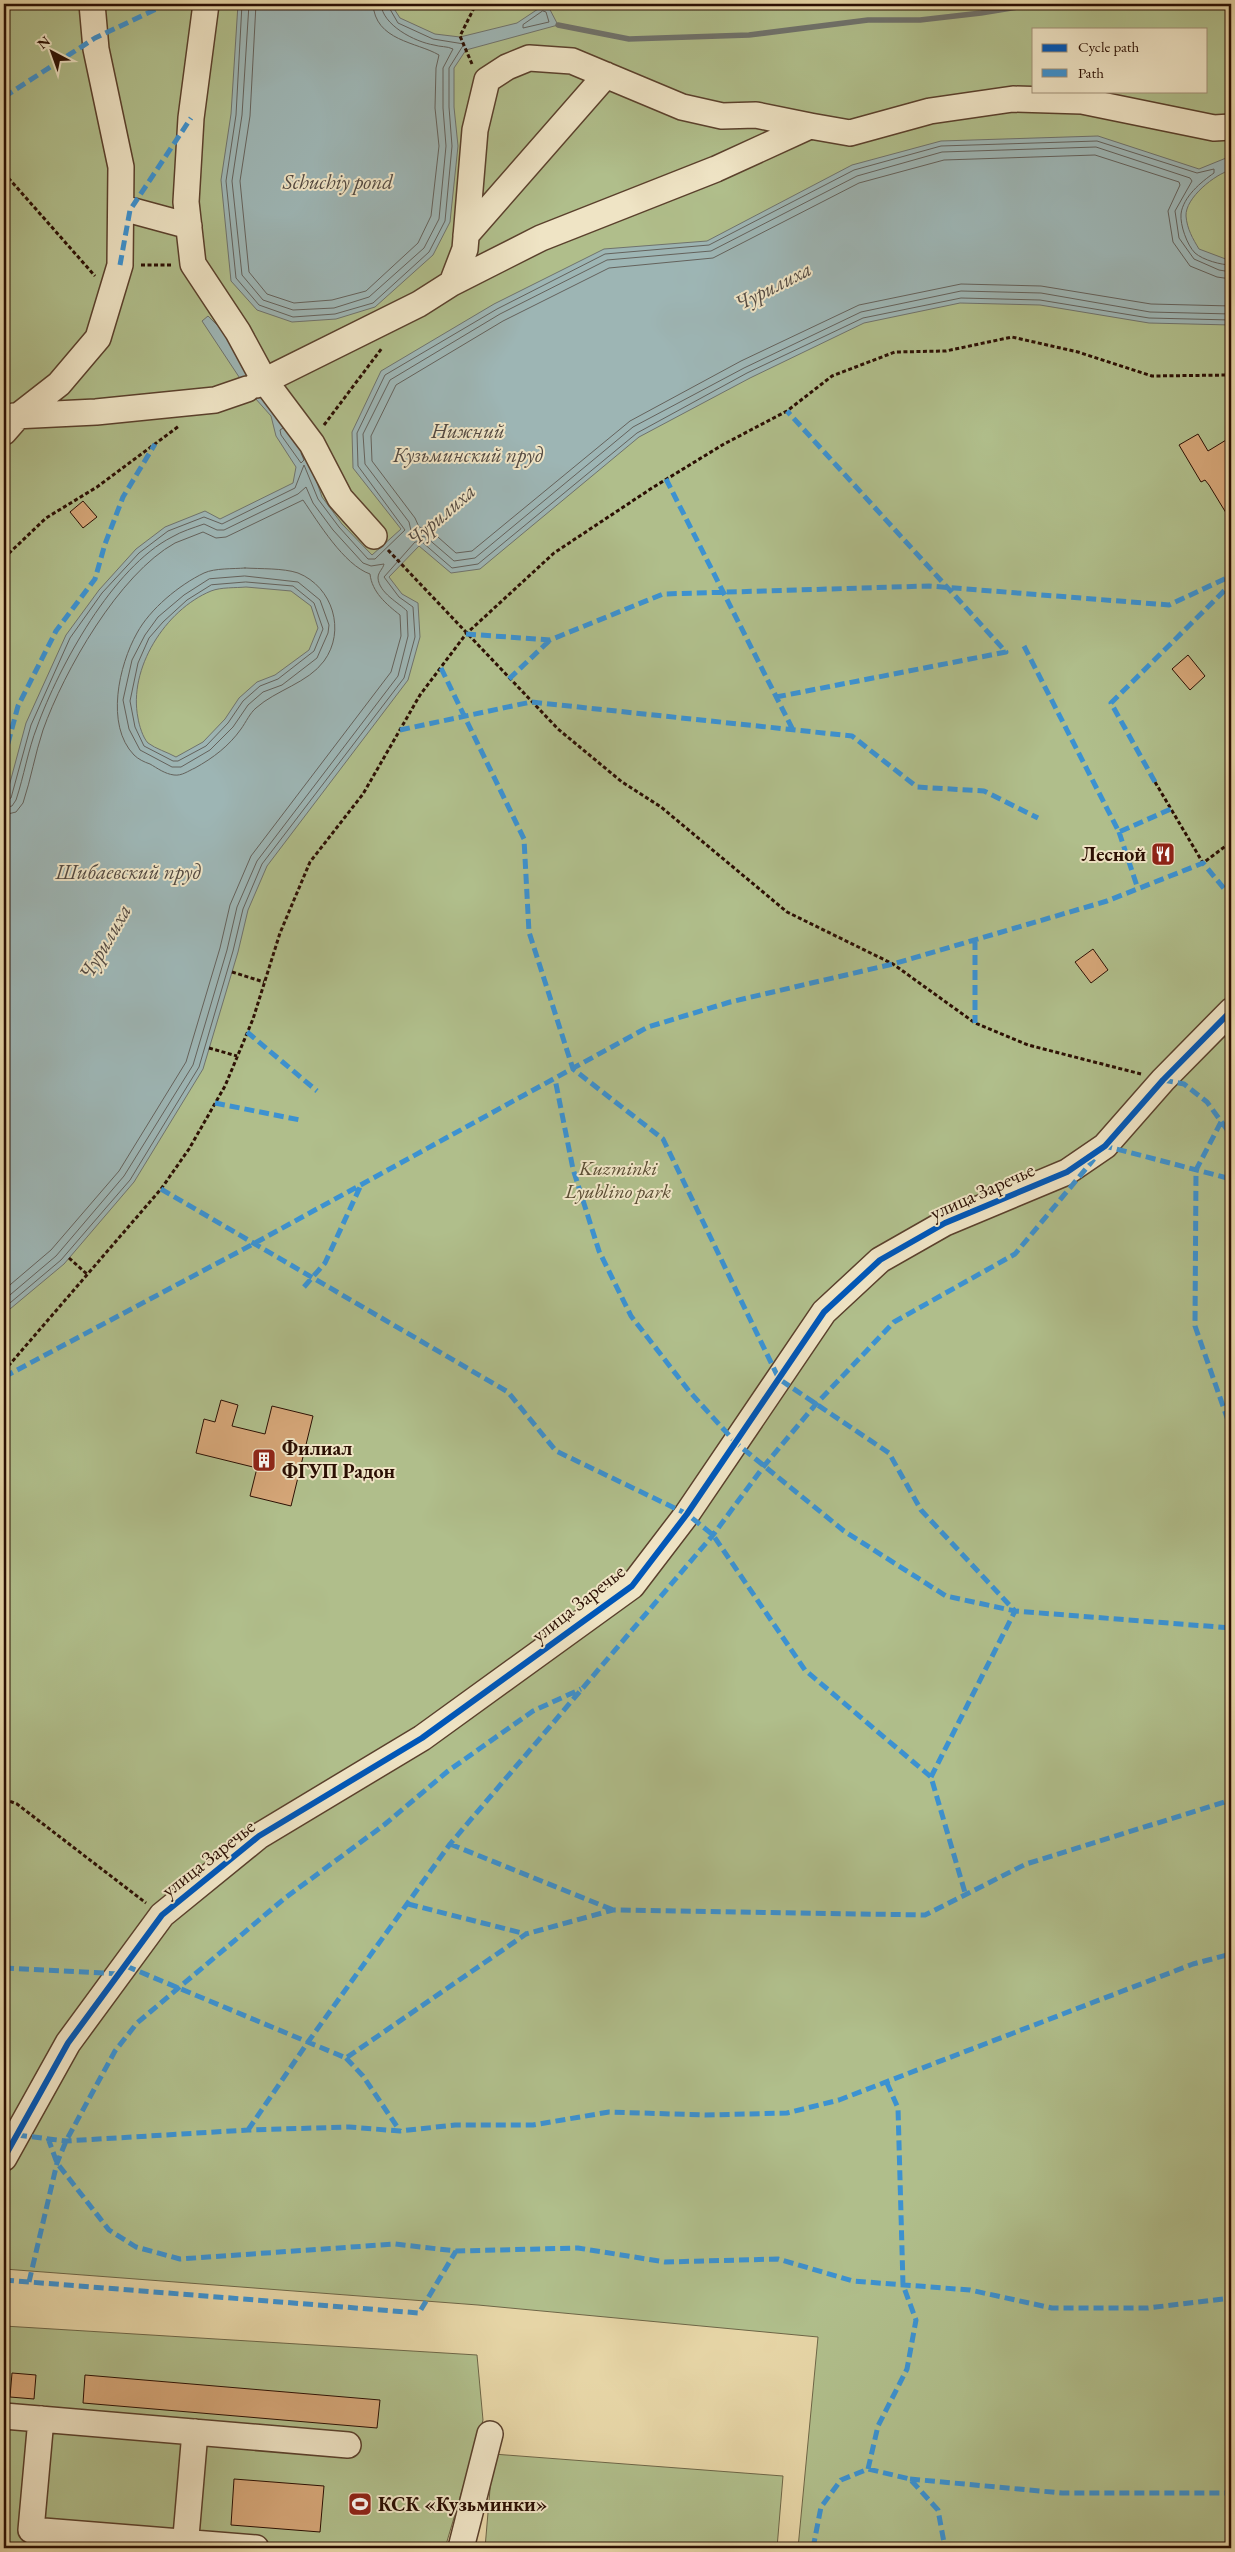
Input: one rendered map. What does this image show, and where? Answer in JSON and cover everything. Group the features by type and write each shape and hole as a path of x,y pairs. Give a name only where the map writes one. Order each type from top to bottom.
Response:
{"street":[{"path":"8,421 59,384 98,338 120,265 121,167 96,49 92,4"},
{"path":"206,4 191,118 186,202 193,264 238,332 256,385 312,444 340,498 379,540"},
{"path":"452,284 465,249 475,130 488,80 507,67 529,58 572,61 682,106 722,116 756,115 850,133 930,111 1013,98 1082,101 1214,128 1231,127"},
{"path":"466,235 606,75"},
{"path":"8,421 214,400 256,385 419,304 452,284 541,238 716,169 810,126"},
{"path":"130,210 189,226"},
{"name":"улица Заречье","path":"4,2158 68,2043 162,1915 259,1836 422,1738 632,1586 687,1514 824,1312 880,1260 945,1223 1067,1172 1105,1146 1163,1080 1231,1011"},
{"path":"4,2416 348,2445"},
{"path":"41,2419 31,2530 185,2546 256,2548"},
{"path":"185,2546 195,2432"},
{"path":"461,2548 490,2434"}],"path":[{"path":"467,51 460,36 476,4"},
{"path":"4,173 98,279 120,265 193,264"},
{"path":"4,1371 162,1189 215,1103 237,1056 280,933 310,862 363,794 420,695 466,634 554,553 652,488 724,444 787,411 832,376 895,352 946,351 1012,337 1078,352 1152,376 1231,375"},
{"path":"312,444 322,427 385,344"},
{"path":"4,558 46,518 97,487 184,422"},
{"path":"379,540 558,729 622,782 661,806 787,912 893,964 975,1023 1028,1045 1163,1080"},
{"path":"1155,782 1203,863 1231,842"},
{"path":"232,972 264,982"},
{"path":"209,1048 237,1056"},
{"path":"69,1258 88,1275"},
{"path":"4,1799 17,1804 162,1915"}],"green space":[{"name":"Kuzminki Lyublino park","path":"4,4 1231,4 1231,2548 798,2548 818,2337 478,2305 4,2269"},
{"path":"4,2326 477,2355 483,2420 445,2548 4,2548"},
{"path":"493,2454 783,2476 777,2548 485,2548"}],"water":[{"name":"Schuchiy pond","path":"238,4 391,4 400,18 435,34 460,37 517,23 538,9 536,4 547,4 558,25 466,50 454,68 454,107 458,146 450,222 433,255 375,307 336,319 292,322 257,310 231,281 221,180 231,114"},
{"path":"1098,136 1199,169 1231,156 1231,170 1217,176 1202,188 1190,202 1186,216 1189,230 1199,249 1231,261 1231,325 1149,323 1040,305 960,303 864,323 750,378 639,437 480,569 451,573 419,546 389,577 402,594 418,603 420,637 408,680 267,866 248,910 238,952 203,1069 134,1182 64,1264 4,1314 4,805 26,723 66,635 99,590 136,549 165,527 205,511 220,519 293,483 296,467 276,436 271,416 247,389 202,321 208,316 223,331 256,385 304,445 322,497 342,524 372,555 401,529 353,468 352,432 381,371 494,304 604,249 707,241 852,165 941,141","holes":["246,587 291,591 311,606 318,628 309,650 275,675 257,682 239,698 225,719 203,742 176,757 148,743 144,738 138,718 136,699 139,680 145,661 154,643 179,612 194,600 219,589"]}],"building":[{"path":"1198,434 1208,451 1231,437 1231,521 1209,485 1205,480 1201,482 1179,445"},
{"path":"83,501 97,517 83,528 70,512"},
{"path":"1188,655 1205,676 1190,690 1172,669"},
{"path":"1093,949 1108,970 1091,983 1075,962"},
{"name":"Филиал ФГУП Радон","path":"221,1400 238,1405 232,1426 265,1434 272,1406 313,1416 291,1506 250,1496 257,1468 196,1453 204,1419 215,1422"},
{"path":"12,2373 36,2375 34,2399 10,2397"},
{"path":"85,2375 380,2400 377,2428 83,2403"},
{"path":"234,2479 324,2486 320,2532 231,2525"}],"waterway":[{"path":"558,25 629,39 749,35 868,20 920,20 1036,4"}],"marked path":[{"path":"4,97 95,38 167,4"},
{"path":"120,265 130,210 191,118"},
{"path":"776,697 1006,652 787,411"},
{"path":"4,758 18,706 56,631 95,579 105,544 123,497 155,444"},
{"path":"666,479 793,730"},
{"path":"4,548 8,554"},
{"path":"466,634 550,640 663,594 929,586 1169,605 1231,576"},
{"path":"1155,782 1111,703 1231,584"},
{"path":"509,679 550,640"},
{"path":"1024,646 1119,832 1171,809"},
{"path":"441,668 524,839 529,932 573,1069 663,1139 779,1379 889,1453 921,1510 1015,1611 946,1596 844,1531 736,1443 689,1391 631,1316 599,1251 573,1169 555,1079"},
{"path":"400,730 531,702 852,736 917,787 984,791 1038,818"},
{"path":"1119,832 1138,889"},
{"path":"4,1377 255,1243 648,1027 730,1002 893,964 1107,901 1203,863 1231,897"},
{"path":"975,940 975,1023"},
{"path":"247,1032 317,1091"},
{"path":"1163,1080 1184,1084 1207,1102 1231,1135"},
{"path":"215,1103 300,1120"},
{"path":"1221,1122 1196,1170 1195,1326 1231,1429"},
{"path":"1103,1148 1105,1146 1231,1179"},
{"path":"248,2130 308,2042 450,1844 713,1535 764,1466 816,1404 894,1322 1015,1254 1094,1159"},
{"path":"304,1287 325,1263 361,1185"},
{"path":"161,1189 508,1392 556,1451 687,1514 713,1535 805,1670 931,1777 966,1896"},
{"path":"931,1777 1015,1611 1231,1628"},
{"path":"29,2282 57,2163 66,2141 115,2051 137,2023 285,1898 384,1825 448,1771 533,1711 581,1689"},
{"path":"126,1966 346,2058 526,1934 613,1910 925,1915 1026,1864 1231,1800"},
{"path":"450,1844 613,1910"},
{"path":"408,1904 526,1934"},
{"path":"17,2135 66,2141 248,2130 349,2127 400,2131 455,2125 533,2125 609,2112 705,2115 787,2113 839,2100 1193,1964 1231,1954"},
{"path":"4,1968 121,1974"},
{"path":"346,2058 363,2076 400,2131"},
{"path":"868,2469 878,2426 907,2369 916,2320 903,2285 898,2108 887,2083"},
{"path":"48,2138 57,2163 109,2230 136,2247 180,2259 395,2244 456,2251 578,2248 665,2262 778,2259 853,2281 970,2290 1052,2308 1148,2308 1231,2298"},
{"path":"4,2280 419,2313 456,2251"},
{"path":"813,2548 821,2507 841,2480 868,2469 910,2479 938,2510 945,2548"},
{"path":"910,2479 1062,2493 1231,2493"},
{"path":"1018,2548 1059,2546 1067,2548"}],"cycle path":[{"path":"4,2158 68,2043 162,1915 259,1836 422,1738 632,1586 687,1514 824,1312 880,1260 945,1223 1067,1172 1105,1146 1163,1080 1231,1011"}],"place":[{"name":"Лесной","path":"1163,854"},
{"name":"Филиал ФГУП Радон","path":"264,1460"},
{"name":"КСК «Кузьминки»","path":"360,2504"}],"water label":[{"name":"Чурилиха","path":"773,286"},
{"name":"Нижний Кузьминский пруд","path":"468,443"},
{"name":"Чурилиха","path":"441,515"},
{"name":"Шибаевский пруд","path":"128,872"},
{"name":"Чурилиха","path":"105,942"}]}
